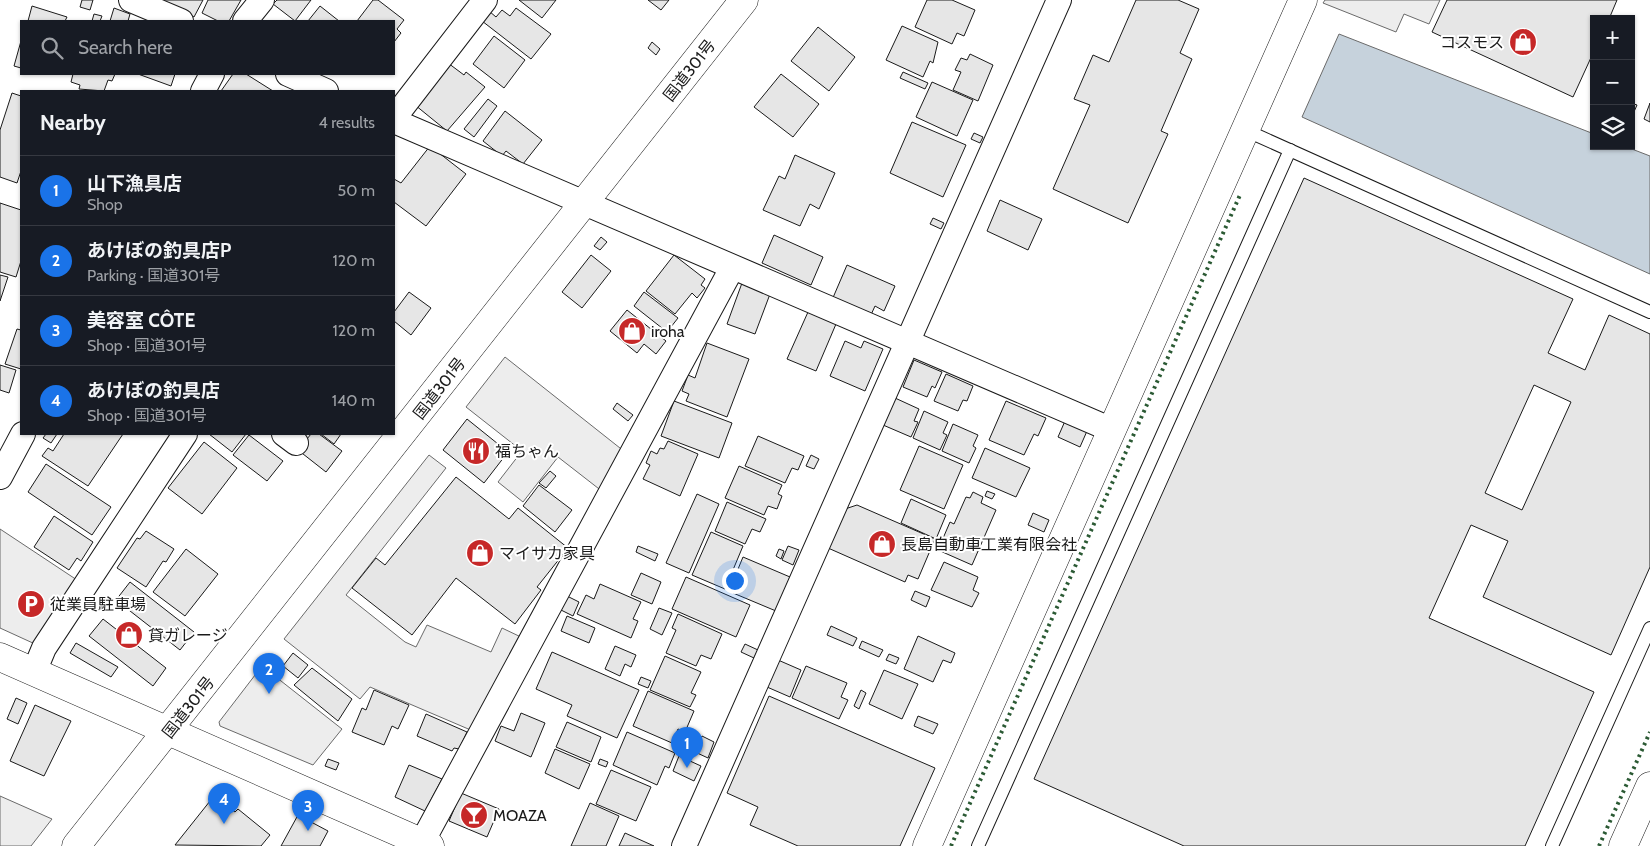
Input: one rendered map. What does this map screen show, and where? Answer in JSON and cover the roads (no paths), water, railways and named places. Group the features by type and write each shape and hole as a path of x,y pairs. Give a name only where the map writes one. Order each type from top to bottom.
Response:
{"main road":[{"name":"国道301号","path":"76,846 168,732 744,0"},
{"path":"927,846 1303,0"},
{"path":"0,657 424,845"},
{"path":"1624,846 1650,786"}],"street":[{"path":"246,20 262,0"},
{"path":"395,119 485,0"},
{"path":"684,846 1059,0"},
{"path":"137,1 179,20"},
{"path":"204,90 211,75"},
{"path":"290,75 324,90"},
{"path":"395,120 732,268 1112,430"},
{"path":"424,845 732,268"},
{"path":"0,477 22,435"},
{"path":"34,672 44,648 184,435"}],"lane":[{"path":"1245,130 1650,312"},
{"path":"978,846 1290,150"},
{"path":"1552,846 1650,628"}],"place":[{"name":"コスモス","path":"1523,42"},
{"name":"iroha","path":"632,331"},
{"name":"福ちゃん","path":"476,451"},
{"name":"長島自動車工業有限会社","path":"882,544"},
{"name":"マイサカ家具","path":"480,553"},
{"name":"従業員駐車場","path":"31,604"},
{"name":"貸ガレージ","path":"129,635"},
{"name":"あけぼの釣具店P","path":"269,694"},
{"name":"山下漁具店","path":"687,768"},
{"name":"MOAZA","path":"474,815"},
{"name":"あけぼの釣具店","path":"224,824"},
{"name":"美容室 CÔTE","path":"308,831"}]}
